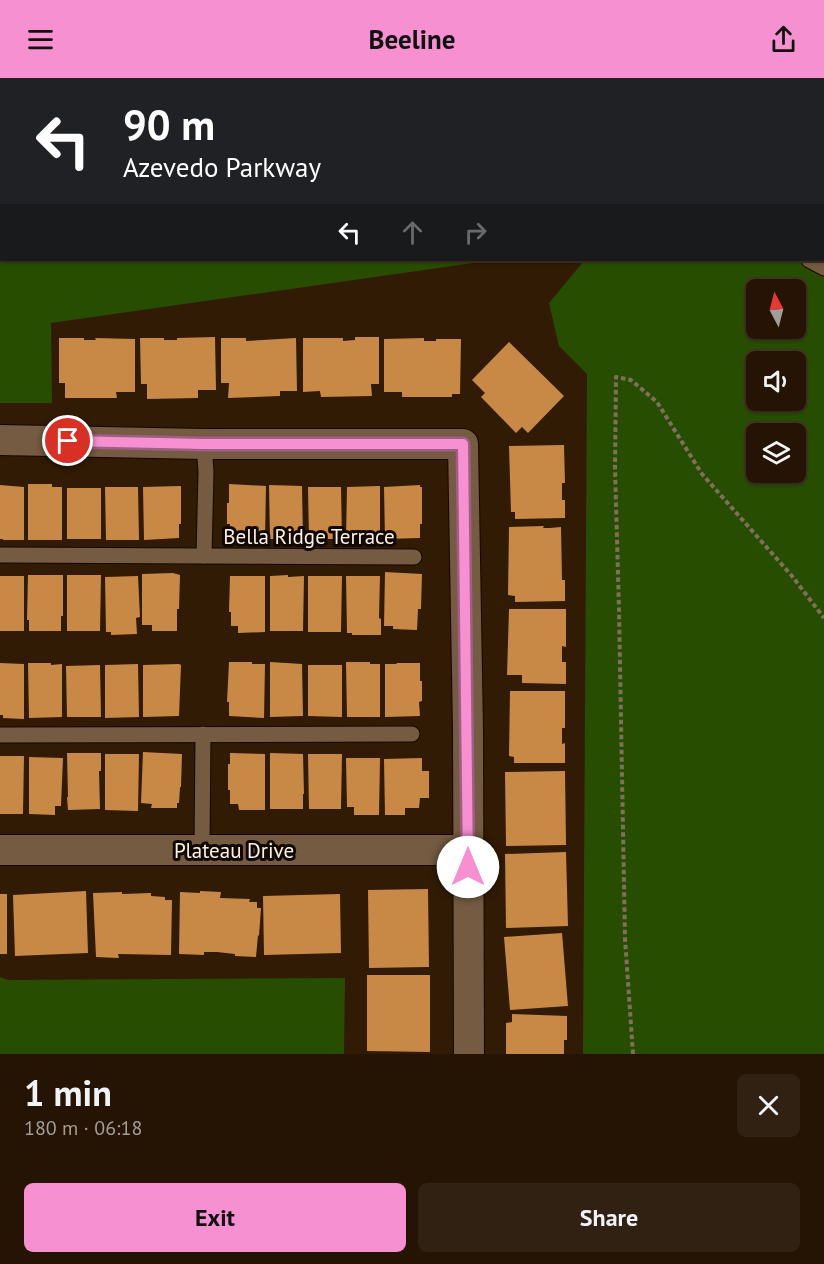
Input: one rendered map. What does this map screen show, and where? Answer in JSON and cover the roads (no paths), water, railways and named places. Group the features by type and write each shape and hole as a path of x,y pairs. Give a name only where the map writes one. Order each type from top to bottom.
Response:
{"street":[{"path":"0,440 204,444 463,444 470,1054"},
{"name":"Plateau Drive","path":"0,850 468,850"}],"lane":[{"path":"810,261 824,268"},
{"name":"Bella Ridge Terrace","path":"204,444 206,472 204,556"},
{"name":"Bella Ridge Terrace","path":"0,555 414,557"},
{"path":"202,850 203,734"},
{"path":"0,735 412,734"}]}
